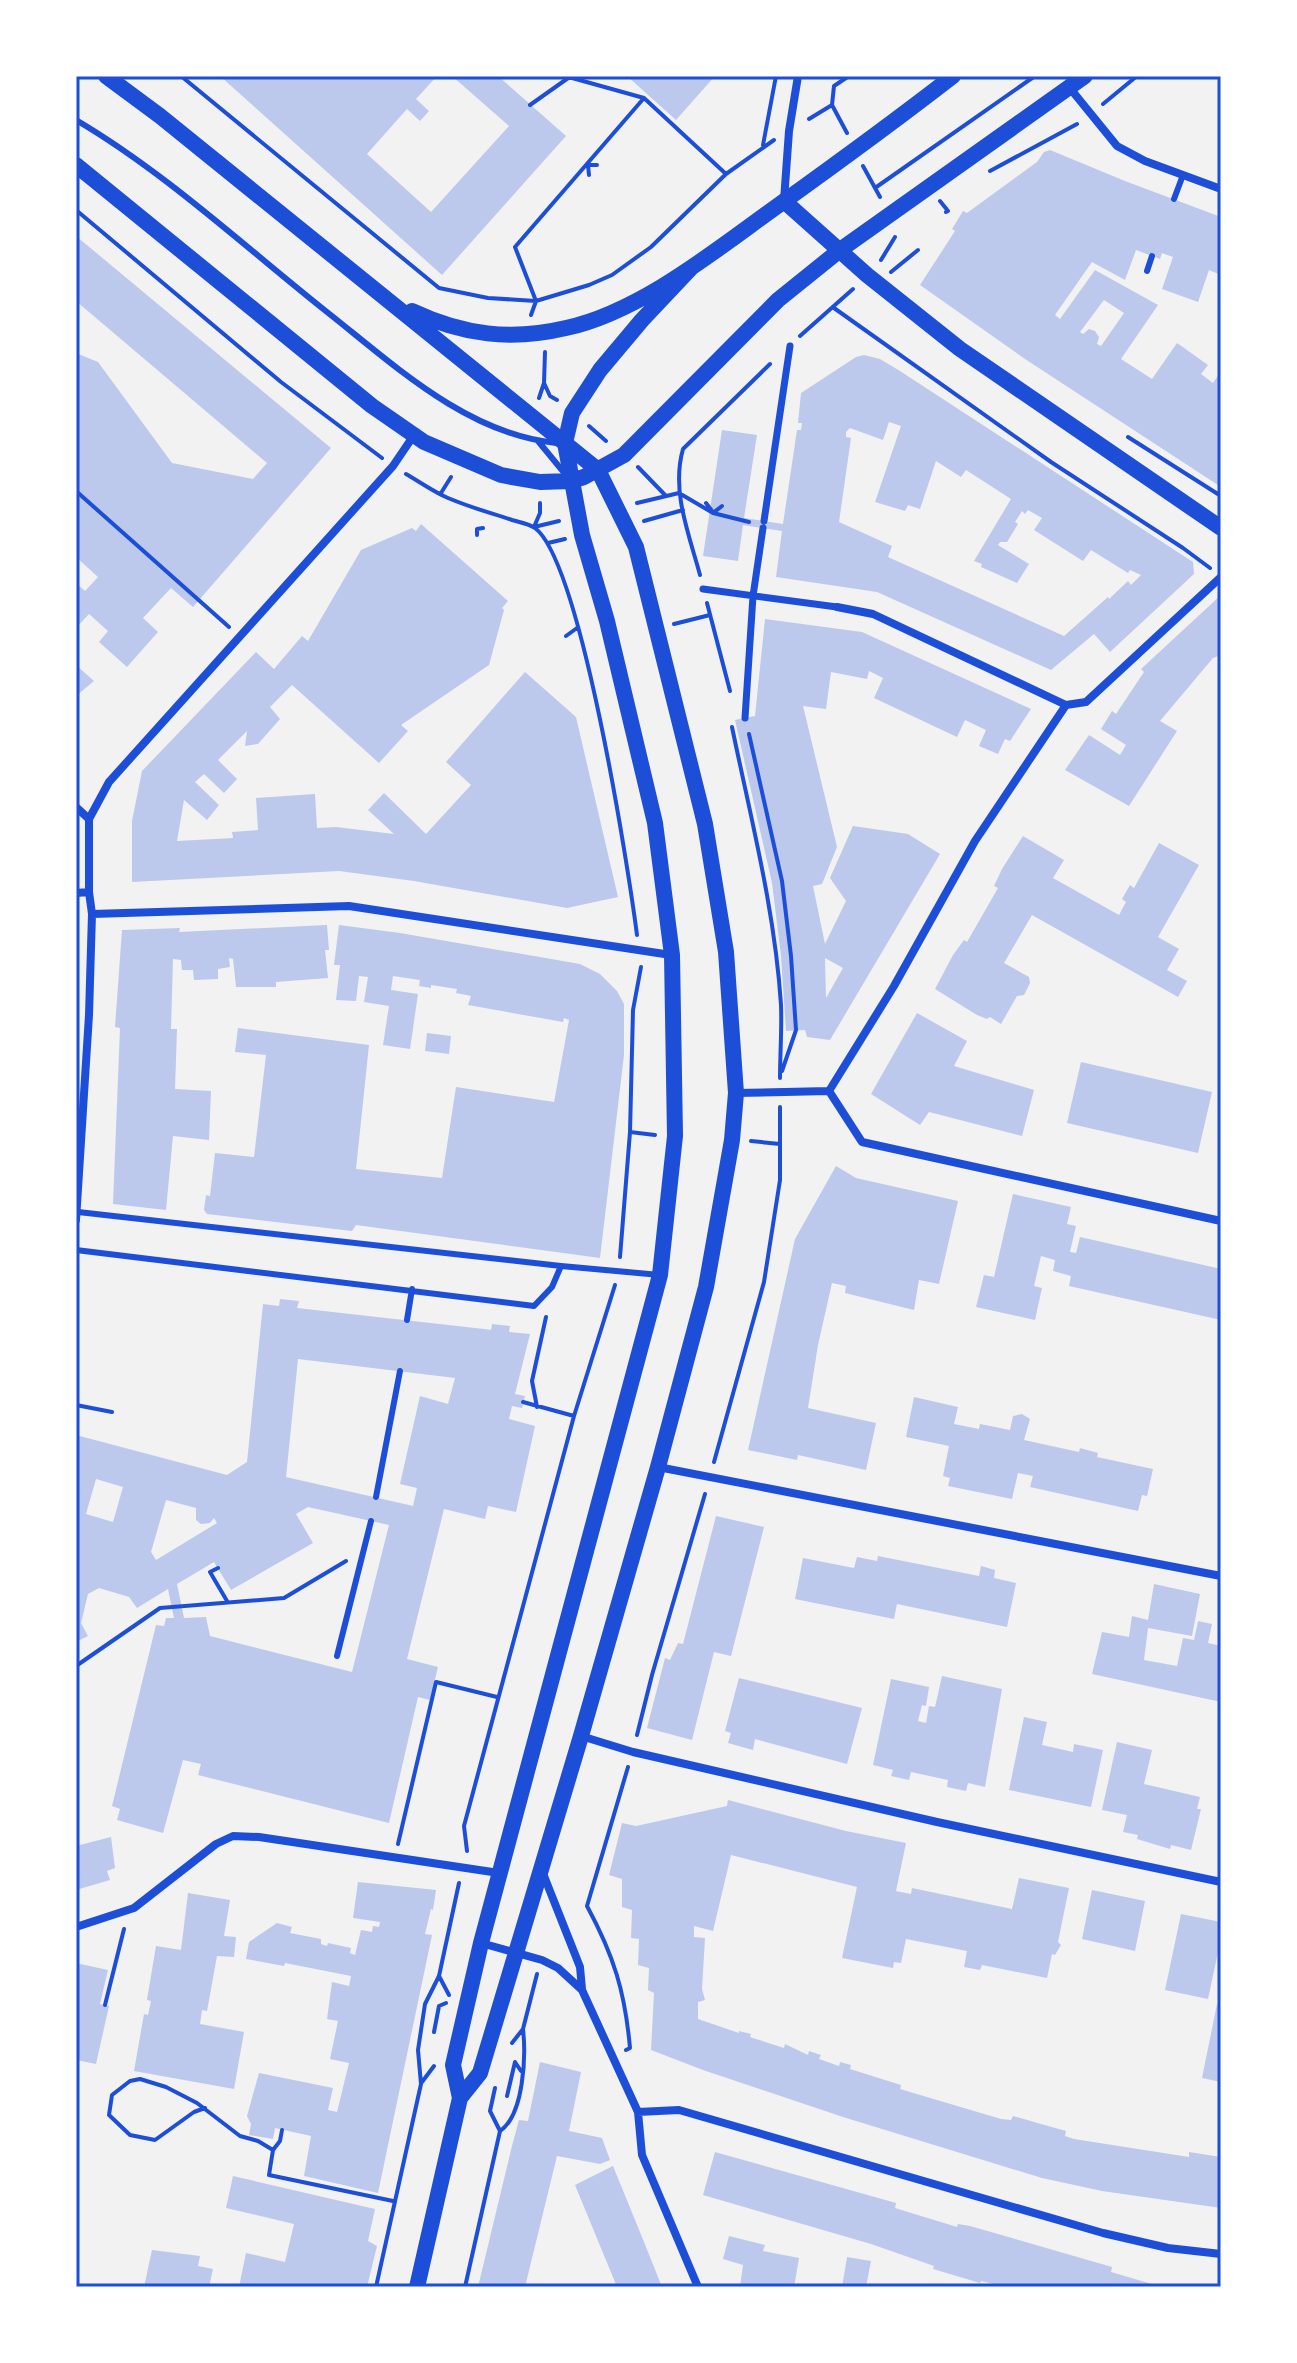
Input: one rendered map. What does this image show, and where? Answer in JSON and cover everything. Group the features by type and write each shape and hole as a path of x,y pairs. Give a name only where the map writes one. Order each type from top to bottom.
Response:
{"main road":[{"path":"106,76 160,116 598,470 636,547 710,853 726,952 736,1093 732,1140 706,1287 658,1467 542,1871 480,2073 460,2098"},
{"path":"394,304 459,329 482,334 523,334 578,325 627,305 692,267 953,76"},
{"path":"76,165 372,406 414,435 461,460 501,475 540,482 571,481 624,455 778,300 840,250 1085,76"},
{"path":"784,201 867,275 960,349 1221,528"},
{"path":"417,2287 460,2098 453,2065 481,1943 660,1275 675,1136 672,955 655,823 607,621 582,535 565,443 572,413 600,370 692,267"}],"street":[{"path":"784,201 789,131 798,76"},
{"path":"1069,87 1117,146 1145,161 1221,189"},
{"path":"745,718 753,596 790,346"},
{"path":"77,1216 92,914 89,819 109,782 393,466 414,435"},
{"path":"703,589 873,614 1066,705 1086,702 1221,577"},
{"path":"829,1091 894,986 975,841 1066,705"},
{"path":"76,807 89,819"},
{"path":"76,893 89,892"},
{"path":"92,914 349,906 672,955"},
{"path":"736,1093 829,1091"},
{"path":"829,1091 862,1142 1221,1221"},
{"path":"658,1467 1221,1576"},
{"path":"581,1736 633,1752 937,1822 1221,1882"},
{"path":"76,1927 128,1911 216,1844 233,1836 259,1837 499,1873"},
{"path":"542,1871 580,1967 582,1990 638,2112 642,2155 698,2287"},
{"path":"481,1943 517,1952 558,1968 582,1990"},
{"path":"638,2112 679,2110 1103,2233 1168,2248 1221,2254"}],"lane":[{"path":"76,120 134,158 412,380 480,420 538,441 565,443"},
{"path":"1174,199 1183,175"},
{"path":"1147,271 1152,256"},
{"path":"538,441 571,481"},
{"path":"77,1216 660,1275"},
{"path":"76,1250 534,1306 552,1287 561,1266"},
{"path":"407,1320 412,1289"},
{"path":"376,1497 400,1371"},
{"path":"337,1656 371,1521"}],"path":[{"path":"181,76 439,288 488,298 536,301 612,275 651,247 726,174 763,145 789,131"},
{"path":"763,145 776,76"},
{"path":"832,105 834,86 849,76"},
{"path":"875,188 1035,76"},
{"path":"1115,95 1137,76"},
{"path":"530,105 568,77 644,98 726,174"},
{"path":"536,301 515,247 644,98"},
{"path":"978,178 1075,126"},
{"path":"588,165 595,167"},
{"path":"588,165 589,175"},
{"path":"928,207 938,199 946,212"},
{"path":"76,210 281,382 393,466 447,497 534,527 548,543 568,538"},
{"path":"889,273 918,250"},
{"path":"733,705 679,493 678,468 683,449 826,311 834,308 1026,445 1183,548 1221,577"},
{"path":"545,355 544,383 550,396 651,478 666,496"},
{"path":"76,491 240,637"},
{"path":"654,499 679,493 713,513"},
{"path":"710,503 713,513"},
{"path":"713,513 722,506"},
{"path":"657,518 683,510"},
{"path":"534,527 554,522"},
{"path":"477,535 477,529 483,528"},
{"path":"658,628 710,615"},
{"path":"566,636 578,628"},
{"path":"566,636 567,629"},
{"path":"560,633 566,636"},
{"path":"730,721 761,860 772,928 781,1006 780,1077 796,1030 791,956 782,881 745,718"},
{"path":"630,1132 657,1135"},
{"path":"749,1141 780,1144"},
{"path":"537,1407 532,1381 552,1287"},
{"path":"523,1402 574,1416"},
{"path":"76,1405 112,1412"},
{"path":"76,1666 160,1608 284,1598 365,1549"},
{"path":"218,1568 210,1572 227,1601"},
{"path":"395,1858 435,1682 497,1697"},
{"path":"587,1906 608,1945 626,2007 630,2048 614,2058"},
{"path":"105,2005 128,1911"},
{"path":"376,2287 421,2084 418,2050 425,2004 439,1976"},
{"path":"434,2032 439,2006"},
{"path":"465,2287 500,2131 509,2125 517,2101 526,2055 523,2029"},
{"path":"503,2060 515,2062 521,2071"},
{"path":"507,2096 515,2062"},
{"path":"205,2108 194,2112 155,2140 130,2135 109,2115 112,2095 130,2081 140,2079 166,2087 205,2108 240,2136 258,2141 273,2150"},
{"path":"282,2130 280,2141 273,2150 269,2175 393,2201"}],"building":[{"path":"220,76 437,76 416,99 429,111 420,121 407,109 367,154 431,212 509,126 452,76 498,76 566,136 442,275"},
{"path":"627,76 715,76 676,120"},
{"path":"1050,150 1221,217 1221,275 1209,270 1198,302 1162,289 1173,257 1162,253 1160,259 1136,250 1125,280 1092,262 1055,315 1060,319 1095,270 1158,305 1121,359 1152,379 1177,343 1208,365 1201,374 1213,383 1221,371 1221,487 1025,359 920,285 955,231 952,229 963,211 967,213 1037,162 1044,152","holes":["1104,300 1124,313 1101,346 1097,344 1099,337 1095,331 1080,332"]},
{"path":"76,236 331,448 193,607 171,588 143,618 158,632 127,667 99,642 108,631 89,614 76,628 76,583 85,591 98,577 76,557 76,353 98,362 172,463 253,479 267,463 76,301"},
{"path":"864,355 880,359 900,371 1193,562 1194,574 1110,652 1094,634 1051,670 877,592 776,577 782,531 743,525 738,561 703,556 722,430 757,435 744,518 783,524 797,430 801,430 802,423 798,423 801,393 856,357","holes":["889,422 901,426 875,502 905,511 908,505 920,509 936,461 961,477 966,470 1011,499 974,561 982,564 981,567 1017,583 1029,564 998,545 1007,542 1022,511 1025,514 1028,510 1042,518 1034,530 1083,561 1091,550 1128,573 1130,570 1141,575 1131,585 1128,581 1064,636 888,557 892,546 839,522 851,438 846,437 846,432 850,428 883,440"]},
{"path":"421,524 508,601 502,608 489,665 401,725 408,731 379,763 292,685 270,707 280,719 258,744 245,746 247,731 218,760 237,779 224,793 204,774 195,782 219,805 207,820 184,800 177,841 233,838 232,832 258,830 256,798 315,794 317,828 336,827 394,834 368,810 384,793 426,834 471,785 446,762 525,672 576,717 618,897 567,908 339,871 132,882 132,821 142,771 256,652 274,669 302,636 308,641 361,550 412,528 416,531"},
{"path":"1221,595 1221,655 1213,658 1160,721 1177,731 1129,806 1065,770 1089,735 1120,755 1126,745 1101,729 1112,711 1116,714 1144,672 1141,669"},
{"path":"765,619 862,632 1031,709 1010,741 1005,739 998,754 979,746 986,730 965,720 957,737 874,698 883,678 869,671 867,679 831,672 826,709 803,706 837,847 822,884 813,886 825,944 846,901 830,878 853,826 908,834 940,854 830,1040 807,1037 805,1030 786,1031 772,883 735,720 755,716","holes":["825,958 843,968 826,998"]},
{"path":"76,665 94,681 76,696"},
{"path":"1023,836 1064,860 1053,878 1119,915 1126,902 1122,899 1130,885 1134,888 1159,843 1199,865 1158,937 1179,949 1167,970 1187,981 1178,997 1032,915 1004,963 1029,977 1030,983 1024,995 1017,996 1001,1024 990,1017 987,1019 977,1015 935,989 953,955 964,940 967,942 998,888 994,886 1002,869"},
{"path":"327,925 329,950 325,950 328,978 276,982 276,987 236,987 233,959 229,958 230,967 218,969 218,979 194,980 193,970 182,970 181,960 173,959 171,1029 177,1029 175,1089 211,1091 209,1140 173,1136 166,1210 113,1204 120,1028 115,1027 122,930 180,928 179,932"},
{"path":"339,925 580,964 600,974 617,991 624,1004 624,1055 600,1258 356,1225 352,1231 207,1214 204,1210 206,1195 210,1196 215,1153 254,1157 266,1055 235,1052 238,1028 369,1045 356,1169 442,1178 456,1087 554,1102 569,1020 564,1018 563,1022 468,1005 471,996 456,993 457,989 419,986 420,980 393,976 391,990 418,994 410,1049 383,1045 389,1006 364,1002 368,977 359,976 356,1001 336,1000 340,965 334,965"},
{"path":"917,1013 967,1041 954,1066 1034,1090 1022,1136 929,1112 920,1125 871,1094"},
{"path":"427,1033 451,1036 449,1054 425,1051"},
{"path":"1081,1062 1212,1092 1198,1153 1067,1123"},
{"path":"836,1166 856,1178 958,1201 939,1284 919,1280 914,1310 845,1293 846,1286 832,1283 808,1408 876,1423 866,1470 798,1455 797,1460 748,1450 795,1239"},
{"path":"1013,1194 1071,1207 1067,1224 1076,1226 1070,1252 1076,1253 1080,1237 1221,1269 1221,1320 1069,1286 1071,1276 1053,1271 1055,1260 1041,1256 1034,1286 1042,1288 1035,1320 976,1307 984,1275 994,1277"},
{"path":"280,1299 299,1301 297,1308 491,1330 492,1324 510,1326 509,1332 530,1334 515,1394 525,1396 522,1408 512,1406 509,1419 535,1426 516,1512 488,1506 485,1519 444,1509 407,1659 438,1667 430,1700 418,1697 389,1823 198,1775 201,1764 183,1760 163,1833 117,1820 120,1809 112,1806 156,1625 164,1626 166,1618 174,1618 168,1589 137,1608 129,1597 99,1588 88,1594 81,1623 88,1636 76,1642 76,1435 227,1475 247,1462 263,1304 279,1306","holes":["298,1359 455,1378 448,1404 420,1396 400,1484 417,1488 413,1506 286,1477","96,1479 123,1487 113,1522 86,1514","166,1500 196,1508 196,1520 201,1524 210,1523 214,1518 217,1523 156,1560 151,1552","308,1507 389,1525 352,1672 210,1636 206,1617 184,1618 177,1584 214,1562 231,1590 313,1543 296,1514"]},
{"path":"914,1397 958,1407 954,1424 979,1429 980,1424 1010,1430 1013,1416 1022,1414 1030,1419 1024,1440 1079,1452 1080,1448 1098,1453 1097,1457 1153,1469 1147,1496 1142,1495 1138,1511 1030,1487 1033,1476 1018,1473 1012,1499 948,1486 950,1478 943,1476 949,1446 906,1437"},
{"path":"716,1516 764,1527 731,1656 714,1652 692,1740 647,1728 665,1658 670,1660 678,1643 683,1644"},
{"path":"878,1556 979,1576 981,1566 995,1570 994,1578 1016,1583 1007,1627 897,1604 894,1619 795,1599 803,1558 854,1568 857,1557 877,1561"},
{"path":"1154,1584 1200,1594 1192,1636 1148,1628 1144,1660 1177,1666 1183,1638 1194,1640 1198,1621 1212,1624 1208,1643 1221,1646 1221,1702 1092,1674 1102,1632 1129,1637 1132,1616 1148,1620"},
{"path":"942,1676 1002,1689 985,1787 968,1783 966,1791 947,1787 948,1780 911,1772 909,1780 891,1776 893,1770 873,1765 891,1679 929,1687 926,1706 922,1705 918,1721 926,1723 929,1706 935,1707"},
{"path":"739,1678 862,1708 847,1764 755,1739 753,1750 728,1743 731,1733 725,1731"},
{"path":"1024,1717 1047,1722 1042,1745 1073,1752 1074,1744 1103,1750 1091,1807 1009,1790"},
{"path":"1117,1742 1152,1750 1144,1784 1200,1797 1197,1809 1201,1809 1191,1850 1171,1845 1170,1849 1137,1839 1138,1835 1123,1832 1127,1815 1102,1810"},
{"path":"728,1800 846,1831 906,1843 896,1891 911,1894 912,1888 1012,1909 1019,1878 1069,1888 1058,1942 1061,1945 1055,1955 1052,1954 1047,1978 982,1965 980,1970 964,1967 967,1951 906,1939 901,1963 894,1962 893,1968 842,1958 857,1887 731,1855 713,1931 694,1926 694,1937 705,1938 702,1989 705,2000 698,2002 698,2019 751,2034 750,2037 784,2048 785,2044 808,2055 809,2051 821,2055 819,2059 839,2066 840,2062 851,2065 850,2069 901,2085 900,2089 1001,2119 1011,2120 1013,2116 1066,2131 1065,2136 1074,2139 1189,2157 1189,2152 1221,2157 1221,2208 1102,2191 1042,2178 843,2117 651,2050 654,1993 648,1990 649,1968 638,1965 639,1939 631,1938 632,1910 622,1907 622,1879 609,1875 622,1823 636,1826 727,1806"},
{"path":"111,1837 115,1868 107,1871 110,1880 76,1890 76,1846"},
{"path":"358,1882 436,1890 425,1934 432,1935 378,2193 304,2176 311,2136 275,2128 273,2139 249,2135 251,2124 247,2116 259,2073 333,2088 328,2110 337,2112 349,2063 330,2059 338,2021 327,2019 332,1982 349,1986 351,1976 246,1959 249,1942 277,1923 292,1927 290,1933 321,1939 321,1944 351,1948 350,1953 355,1955 361,1930 372,1932 373,1926 379,1927 380,1922 353,1918"},
{"path":"1092,1890 1145,1901 1135,1951 1082,1939"},
{"path":"188,1893 230,1900 224,1936 236,1937 234,1957 217,1956 207,2011 202,2010 200,2024 244,2032 234,2089 134,2071 144,2014 148,2015 151,2001 147,2000 156,1946 181,1950"},
{"path":"1181,1914 1221,1922 1221,1949 1208,1999 1165,1990"},
{"path":"76,1963 108,1970 100,2004 109,2006 96,2064 76,2060"},
{"path":"1217,2004 1221,2005 1221,2082 1202,2078"},
{"path":"540,2062 581,2072 569,2131 602,2138 610,2160 600,2164 557,2156 525,2287 478,2287 519,2120 528,2121"},
{"path":"715,2152 896,2203 895,2208 957,2227 958,2224 970,2226 1112,2267 1111,2272 1162,2287 1007,2287 980,2283 933,2269 934,2266 871,2244 703,2195"},
{"path":"613,2166 662,2287 617,2287 575,2185"},
{"path":"233,2176 375,2209 368,2241 377,2246 367,2287 239,2287 246,2253 285,2262 294,2224 226,2208"},
{"path":"729,2236 765,2245 763,2251 799,2258 794,2287 740,2287 743,2265 723,2259"},
{"path":"152,2250 200,2256 198,2266 213,2269 209,2287 144,2287"},
{"path":"847,2257 871,2261 866,2287 842,2287"}]}
